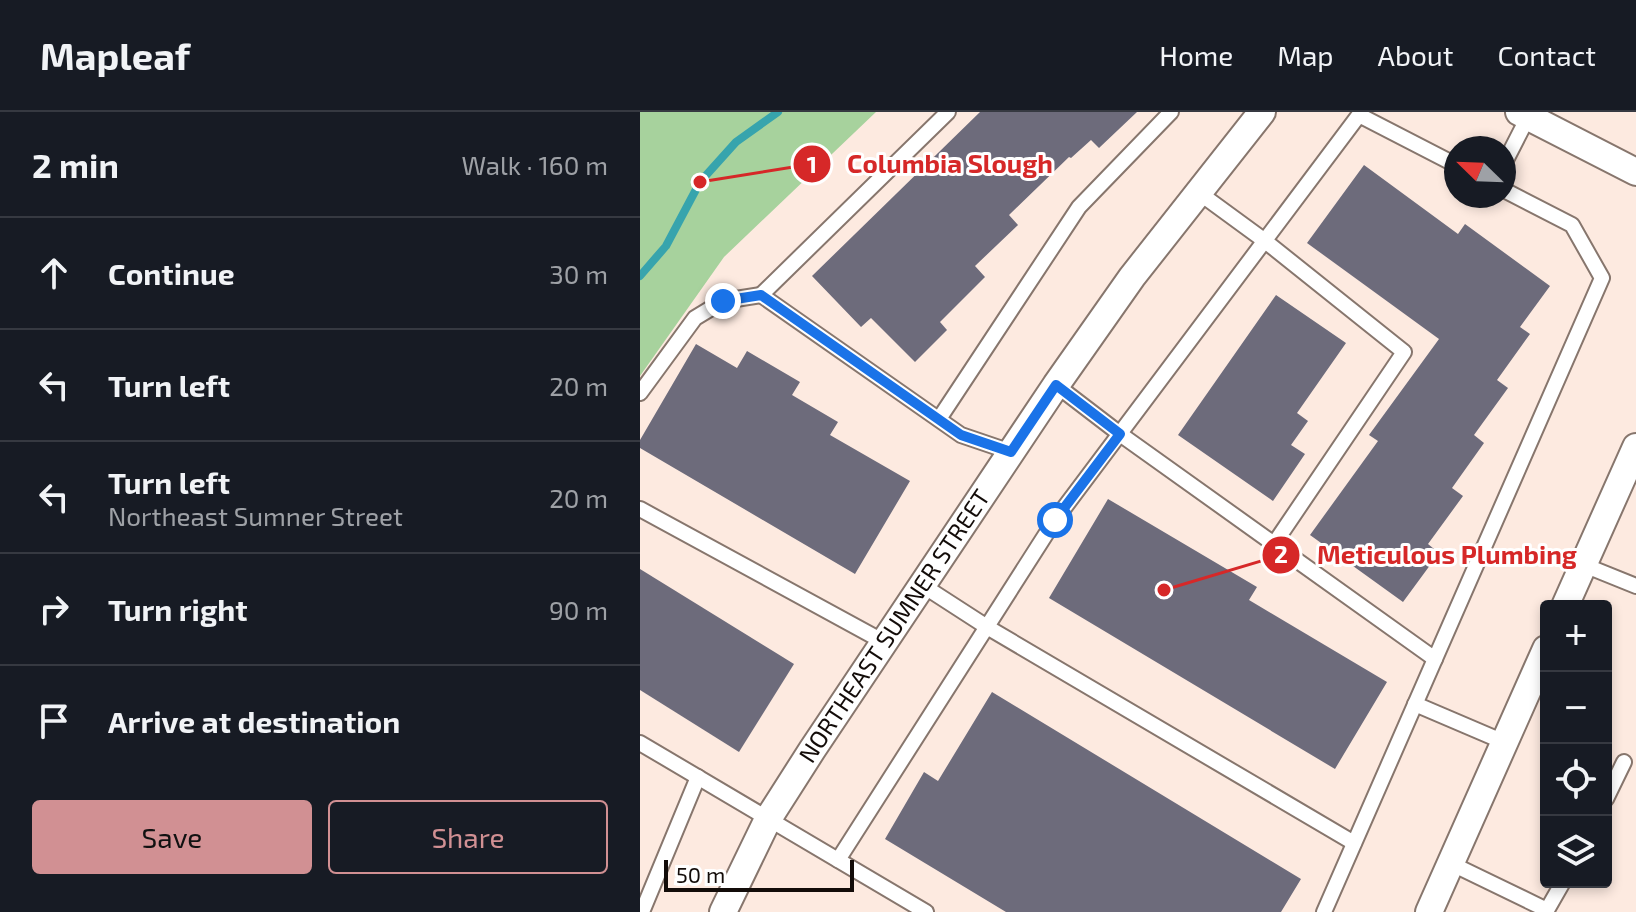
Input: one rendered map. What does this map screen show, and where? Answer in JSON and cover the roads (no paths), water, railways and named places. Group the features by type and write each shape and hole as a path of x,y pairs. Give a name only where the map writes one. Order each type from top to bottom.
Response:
{"street":[{"path":"1523,114 1636,172"},
{"name":"NORTHEAST SUMNER STREET","path":"723,912 768,819 1056,385 1132,277 1259,115"},
{"path":"1568,600 1636,447"},
{"path":"1429,912 1540,662"}],"lane":[{"path":"640,393 695,318 723,301 761,295 948,112"},
{"path":"939,419 1079,207 1171,112"},
{"path":"1515,136 1523,114"},
{"path":"838,860 1055,520 1359,115 1444,159"},
{"path":"1198,192 1404,352 1274,544"},
{"path":"1324,912 1602,278 1572,225 1516,196"},
{"path":"761,295 961,435 1011,452"},
{"path":"1056,385 1435,659"},
{"path":"640,509 884,642"},
{"path":"1584,565 1636,586"},
{"path":"922,585 987,627 1354,843"},
{"path":"1415,704 1504,742"},
{"path":"640,743 926,912"},
{"path":"1612,787 1624,762"},
{"path":"642,912 698,777"},
{"path":"1450,863 1546,911 1559,888"}],"waterway":[{"path":"640,276 666,246 700,182 736,142 778,112"}],"place":[{"name":"Columbia Slough","path":"700,182"},
{"name":"Meticulous Plumbing","path":"1164,590"}]}
